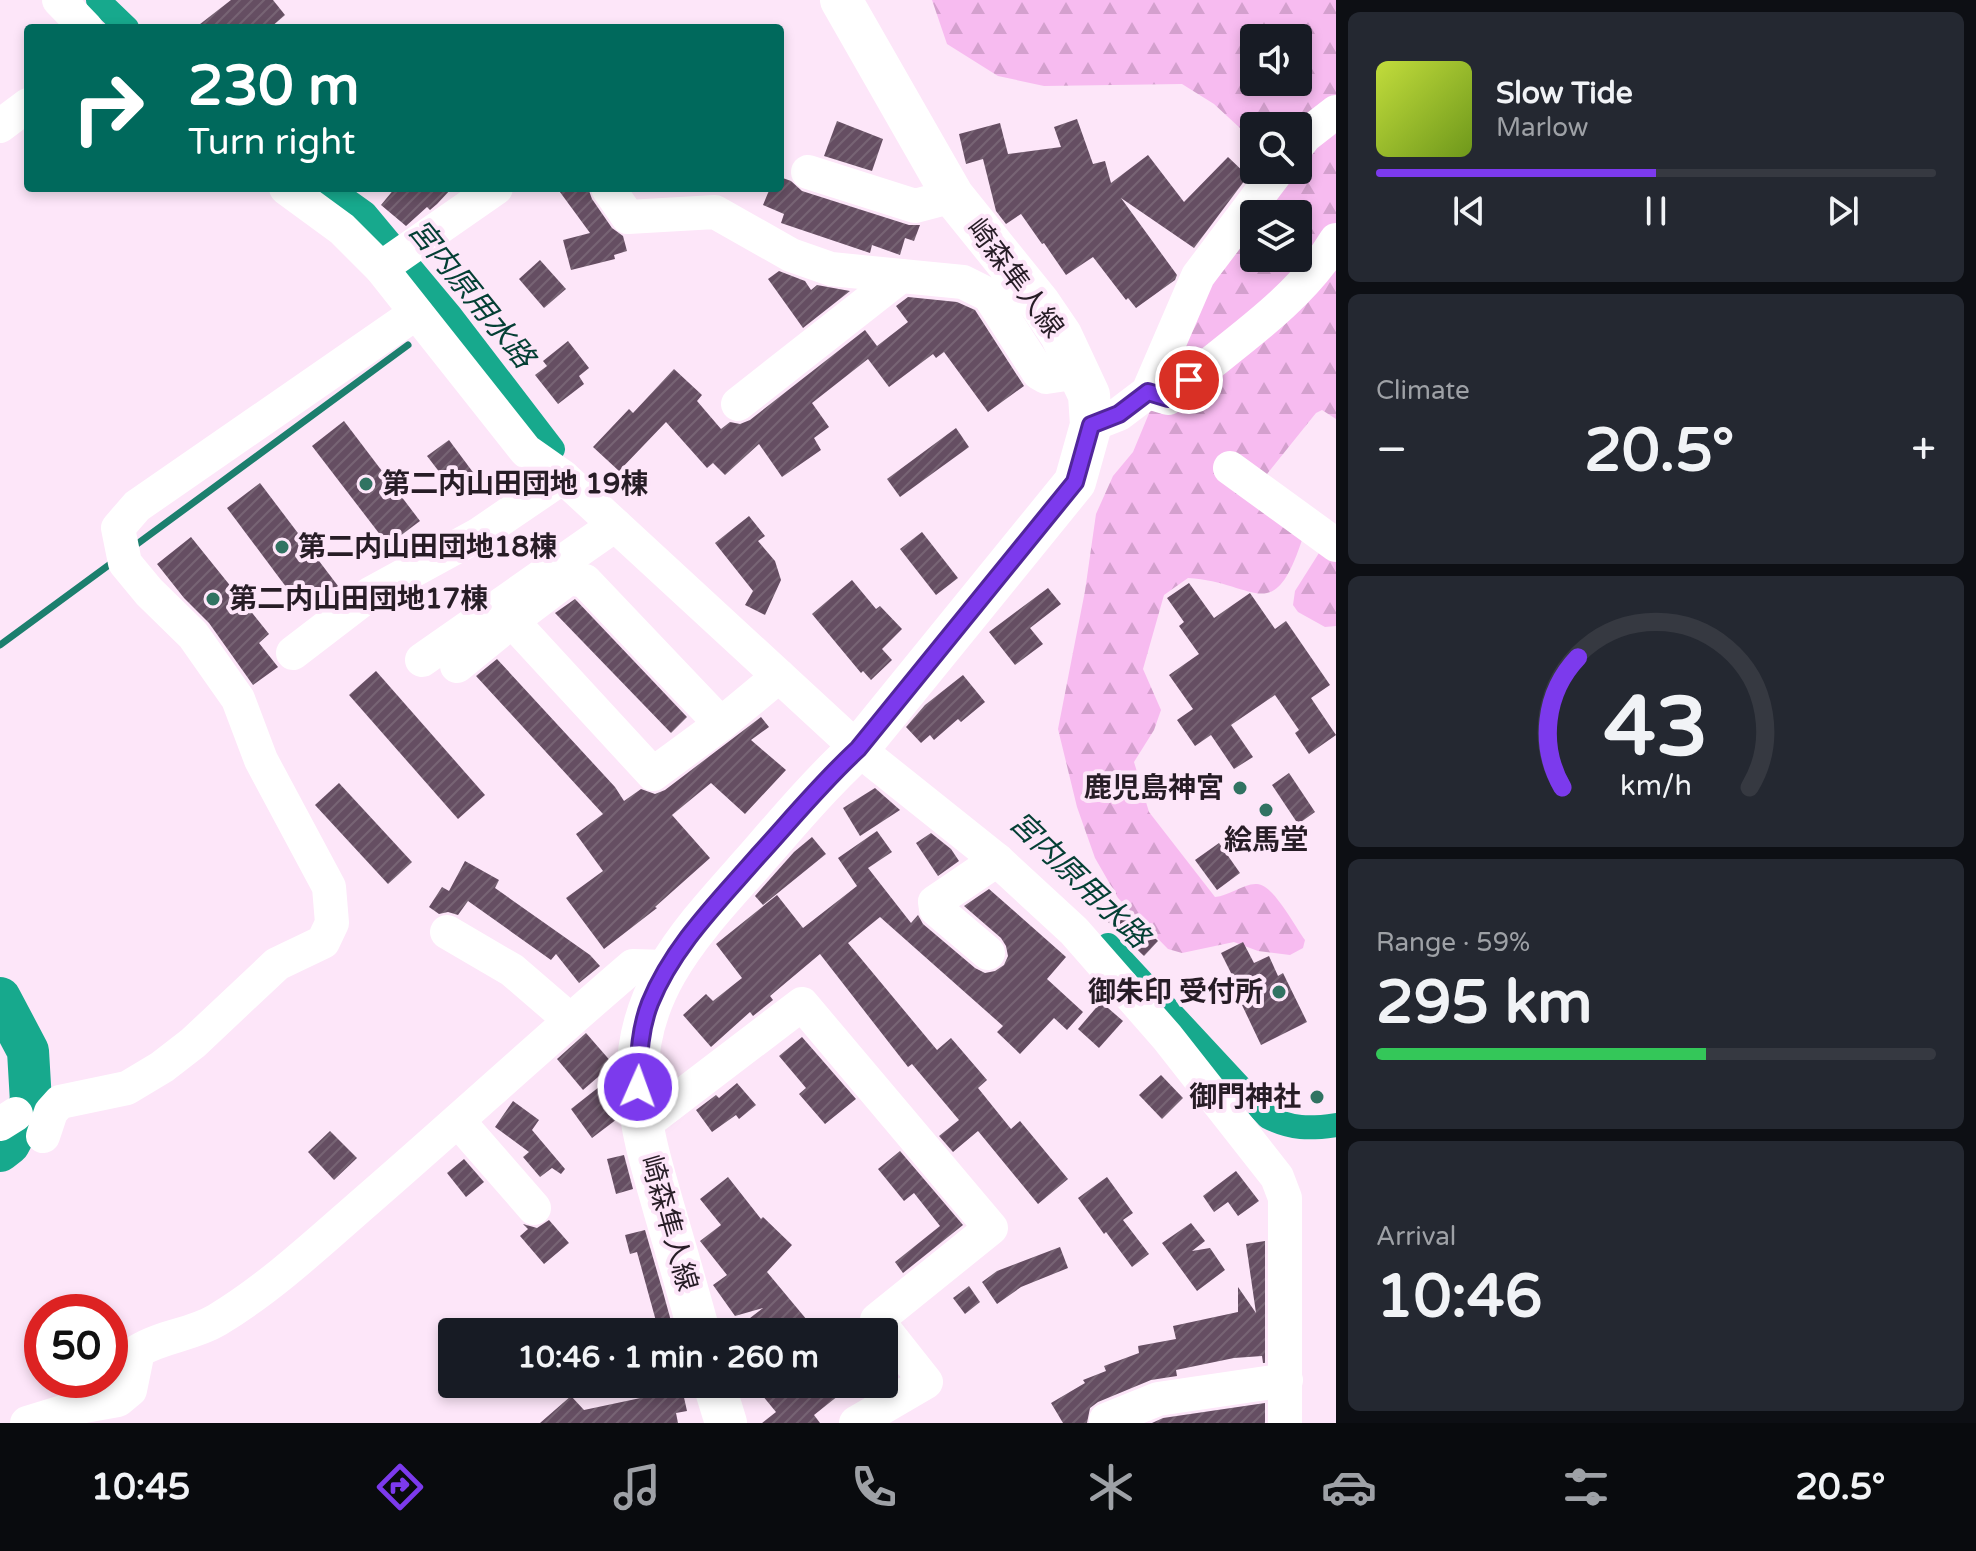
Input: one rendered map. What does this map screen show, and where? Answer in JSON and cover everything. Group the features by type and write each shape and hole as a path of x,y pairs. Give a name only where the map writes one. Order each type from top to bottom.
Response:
{"main road":[{"name":"崎森隼人線","path":"695,1318 642,1126 638,1087 639,1048 650,1003 667,967 689,935 827,777 858,749 1075,482 1091,425 1089,395 1080,372 1040,304 953,196 841,0"},
{"path":"718,1398 726,1423"}],"street":[{"path":"59,0 82,24"},
{"path":"0,126 24,108"},
{"path":"1312,131 1336,112"},
{"path":"808,172 915,206 953,196"},
{"path":"1091,425 1119,414 1148,392 1198,276 1267,184"},
{"path":"296,192 342,229 393,259 416,313 526,451 563,477 858,749 997,860 1074,931 1167,1037 1277,1177 1285,1198 1285,1423"},
{"path":"393,259 490,192"},
{"path":"611,192 628,217 715,212 791,255 831,269 963,282 989,295 1039,373 1046,377 1080,372"},
{"path":"1148,392 1168,398 1268,317 1323,262 1336,240"},
{"path":"738,404 901,276"},
{"path":"43,1136 51,1112 60,1102 127,1088 162,1067 193,1043 277,964 323,942 332,923 329,887 261,760 238,699 193,635 149,592 123,554 118,528 137,506 416,313"},
{"path":"1230,468 1336,545"},
{"path":"293,653 370,594 478,535 563,477"},
{"path":"422,660 615,525"},
{"path":"457,666 569,578 585,581 721,724"},
{"path":"512,621 653,774 779,676"},
{"path":"988,953 936,909 935,902 997,860"},
{"path":"447,932 512,970 570,1020"},
{"path":"43,1421 79,1407 118,1400 130,1390 138,1351 152,1342 215,1321 270,1282 459,1122 633,966 667,967"},
{"path":"642,1126 802,1004 991,1228 877,1320 926,1382 856,1423"},
{"path":"459,1122 534,1208"},
{"path":"1106,1420 1158,1399 1286,1380"}],"green space":[{"path":"932,0 1336,0 1336,419 1322,410 1316,413 1267,474 1303,537 1282,583 1272,591 1260,594 1188,578 1164,595 1143,669 1161,710 1154,730 1134,762 1149,812 1215,897 1257,884 1277,898 1305,940 1303,948 1290,955 1258,951 1234,942 1182,953 1168,949 1118,898 1095,858 1077,807 1058,729 1085,591 1096,514 1113,476 1133,452 1204,281 1240,220 1240,272 1312,272 1312,200 1251,200 1261,184 1312,184 1312,112 1240,112 1240,128 1214,104 1182,84 1044,86 998,76 947,44"},
{"path":"1336,526 1336,626 1325,627 1298,612 1293,605 1295,591"}],"building":[{"path":"231,0 273,0 285,15 275,24 200,24"},
{"path":"1077,119 1093,164 1105,161 1111,183 1148,155 1184,202 1228,157 1240,168 1242,184 1194,248 1121,198 1177,275 1175,280 1136,308 1128,298 1126,300 1093,257 1066,275 1021,214 1006,224 996,211 983,159 966,164 959,134 1000,123 1008,154 1061,147 1054,127"},
{"path":"837,121 883,139 872,171 824,156"},
{"path":"784,178 802,191 909,225 920,225 914,241 905,238 900,255 872,245 870,253 781,223 784,214 763,205 768,192 784,192"},
{"path":"392,192 448,192 430,210 427,207 406,226 381,205"},
{"path":"560,192 589,192 612,228 623,236 627,251 614,255 615,259 571,270 563,240 590,233"},
{"path":"540,260 566,289 544,308 519,279"},
{"path":"779,271 805,281 811,290 817,285 850,291 803,328 768,279"},
{"path":"908,297 957,302 975,310 1024,386 988,412 944,352 936,358 933,354 889,387 868,359 812,403 829,427 814,438 821,450 782,477 759,444 725,475 713,463 707,468 666,422 619,471 593,447 629,409 633,413 674,369 702,395 697,401 721,429 730,422 740,424 750,420 865,330 877,346 908,322 896,306"},
{"path":"568,341 589,368 579,376 584,384 558,404 535,375 547,366 543,361"},
{"name":"第二内山田団地 19棟","path":"344,421 420,521 388,545 312,446"},
{"path":"956,428 969,447 900,497 887,479"},
{"path":"449,440 478,479 457,495 427,456"},
{"name":"第二内山田団地18棟","path":"260,483 338,586 304,611 227,508"},
{"path":"749,516 765,536 758,541 775,561 781,580 765,615 745,605 753,591 715,543"},
{"path":"922,532 958,578 936,595 900,549"},
{"name":"第二内山田団地17棟","path":"191,537 269,634 259,643 278,667 253,685 209,623 157,564"},
{"path":"852,580 876,609 880,606 902,629 882,649 892,660 871,680 863,671 861,673 812,614"},
{"path":"1189,583 1214,618 1250,593 1275,629 1286,621 1330,685 1311,698 1336,735 1309,754 1295,733 1299,730 1275,695 1231,725 1253,757 1234,769 1211,735 1195,746 1177,720 1193,709 1169,675 1199,654 1179,626 1184,622 1167,598"},
{"path":"1048,588 1061,604 1030,628 1043,644 1015,665 989,632"},
{"path":"575,599 687,717 671,733 555,613"},
{"path":"497,659 615,787 624,801 641,789 655,794 665,790 761,717 769,727 751,740 786,770 745,814 711,783 672,815 710,858 657,908 604,949 566,898 603,871 576,834 603,814 476,676"},
{"path":"376,671 485,795 458,819 349,695"},
{"path":"963,675 985,702 961,722 958,719 934,740 930,735 921,743 906,727 925,705"},
{"path":"1289,773 1315,812 1298,824 1272,785"},
{"path":"339,783 412,862 388,884 315,805"},
{"path":"875,788 900,810 860,836 843,808"},
{"path":"877,831 892,852 868,868 911,923 918,915 923,924 975,968 985,973 995,971 1004,965 1008,956 1001,938 964,906 989,889 1066,957 1047,979 1083,1012 1067,1030 1054,1018 1020,1054 997,1032 1003,1026 880,917 848,943 937,1050 951,1038 987,1080 978,1088 1011,1129 1020,1121 1068,1179 1038,1204 978,1131 953,1152 939,1136 959,1120 912,1064 908,1067 820,954 770,996 773,1000 753,1016 750,1012 711,1047 683,1015 706,994 713,1001 742,978 716,944 777,895 803,928 857,886 838,858"},
{"path":"931,833 951,849 959,861 938,876 916,843"},
{"path":"812,837 826,854 763,905 755,896 794,852"},
{"path":"1219,843 1240,873 1217,890 1195,860"},
{"path":"465,861 499,880 495,888 590,955 600,966 579,983 556,954 551,960 468,901 458,915 448,912 439,914 429,907 442,887 449,891"},
{"path":"1119,903 1158,941 1144,956 1104,918"},
{"name":"御朱印 受付所","path":"1243,942 1254,963 1269,956 1278,976 1283,973 1307,1022 1261,1045 1242,1005 1246,1003 1221,953"},
{"path":"1101,1002 1123,1021 1099,1048 1078,1029"},
{"path":"586,1033 613,1064 583,1090 557,1059"},
{"path":"802,1037 856,1099 825,1124 799,1094 806,1088 779,1056"},
{"path":"1161,1075 1183,1098 1162,1119 1139,1095"},
{"path":"737,1083 756,1105 739,1119 736,1115 712,1132 696,1110 716,1095 719,1098"},
{"path":"599,1087 616,1109 617,1119 592,1138 571,1109"},
{"path":"513,1101 539,1120 532,1130 565,1169 561,1174 552,1168 540,1177 523,1157 529,1152 495,1127"},
{"path":"330,1131 357,1158 334,1180 308,1152"},
{"path":"900,1151 963,1225 903,1273 895,1262 940,1226 914,1193 904,1201 878,1169"},
{"path":"624,1155 633,1189 616,1194 607,1159"},
{"path":"464,1159 484,1182 466,1197 447,1173"},
{"path":"1236,1171 1259,1201 1238,1216 1228,1202 1214,1212 1203,1196"},
{"path":"728,1177 761,1219 763,1217 792,1245 767,1272 805,1318 750,1318 763,1308 735,1316 713,1285 727,1275 700,1241 721,1225 700,1199"},
{"path":"1107,1177 1133,1213 1123,1220 1149,1254 1132,1267 1078,1198"},
{"path":"549,1220 569,1243 544,1264 520,1236 528,1229 523,1224 537,1228"},
{"path":"1191,1223 1205,1241 1192,1251 1210,1248 1225,1270 1197,1291 1162,1243"},
{"path":"645,1230 670,1318 655,1318 637,1252 630,1254 625,1235"},
{"path":"1265,1241 1265,1363 1262,1356 1234,1358 1176,1370 1177,1376 1151,1380 1098,1402 1090,1408 1087,1423 1063,1423 1051,1403 1085,1383 1083,1380 1106,1371 1104,1366 1139,1353 1138,1346 1176,1339 1173,1326 1238,1312 1238,1287 1256,1313 1246,1244"},
{"path":"1060,1247 1068,1268 1021,1287 997,1304 982,1282 997,1271"},
{"path":"969,1286 980,1302 965,1314 953,1298"},
{"path":"569,1398 573,1398 584,1410 641,1398 684,1398 687,1411 676,1413 678,1423 540,1423"},
{"path":"764,1398 835,1398 814,1415 820,1423 762,1423 776,1412"},
{"path":"1265,1403 1265,1423 1152,1423 1163,1418"}],"waterway":[{"name":"宮内原用水路","path":"98,0 123,24"},
{"name":"宮内原用水路","path":"336,192 365,213 451,316 553,449"},
{"name":"宮内原用水路","path":"445,320 451,316"},
{"path":"133,547 408,345"},
{"path":"0,645 113,562"},
{"name":"宮内原用水路","path":"1108,945 1268,1117 1301,1127 1336,1125"},
{"path":"0,998 28,1051 31,1102 9,1144 0,1151"}],"place":[{"name":"第二内山田団地 19棟","path":"366,484"},
{"name":"第二内山田団地18棟","path":"282,547"},
{"name":"第二内山田団地17棟","path":"213,599"},
{"name":"鹿児島神宮","path":"1240,788"},
{"name":"絵馬堂","path":"1266,810"},
{"name":"御朱印 受付所","path":"1279,992"},
{"name":"御門神社","path":"1317,1097"}],"route":[{"path":"638,1087 639,1048 650,1003 667,967 689,935 827,777 858,749 1075,482 1091,425 1119,414 1148,392 1168,398 1189,380"}]}
